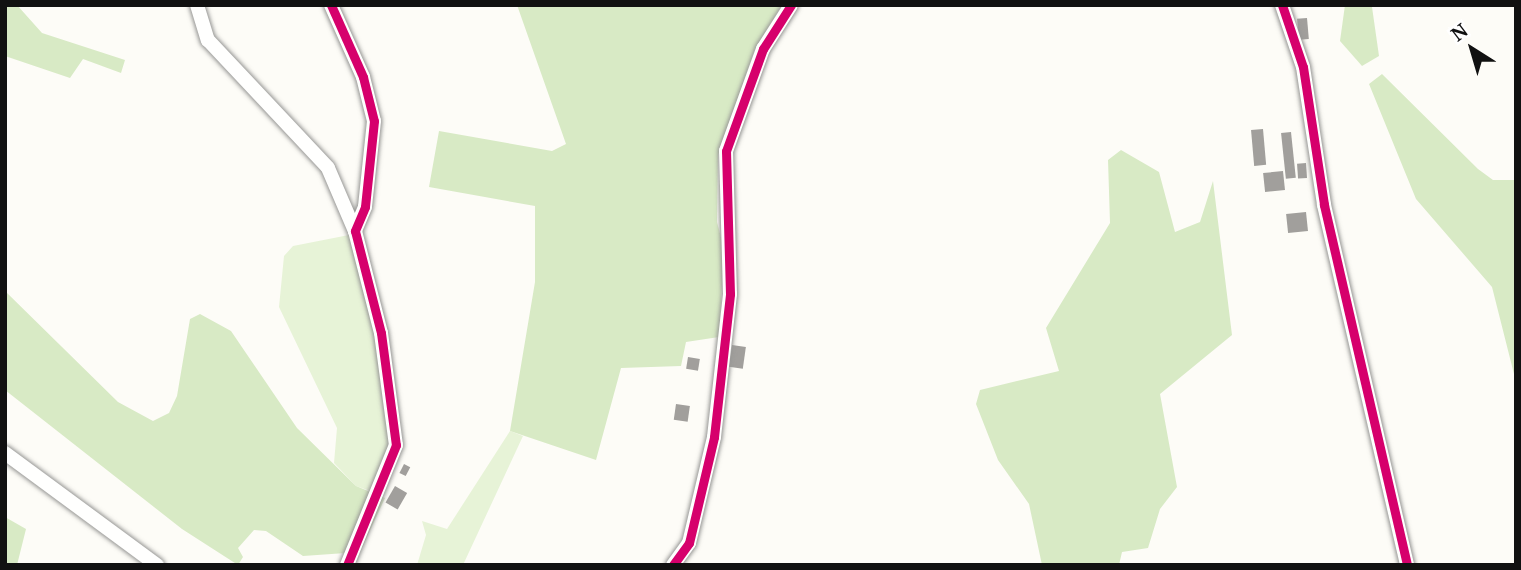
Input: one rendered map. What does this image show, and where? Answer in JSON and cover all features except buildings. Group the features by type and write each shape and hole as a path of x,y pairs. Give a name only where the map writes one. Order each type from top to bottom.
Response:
{"street":[{"path":"197,5 208,40 328,168 355,232 381,333 396,445 347,565"},
{"path":"331,5 374,121 365,207 355,232"},
{"path":"673,565 689,543 714,437 730,294 726,151 763,49 791,5"},
{"path":"1282,5 1303,66 1324,205 1408,565"},
{"path":"5,453 158,565"}],"green space":[{"path":"5,5 17,5 42,33 125,60 121,73 83,59 70,78 5,56"},
{"path":"517,5 782,5 755,49 718,155 717,222 724,249 719,337 686,342 681,366 621,368 596,460 510,431 535,282 535,206 429,187 439,131 552,151 566,144"},
{"path":"1345,5 1372,7 1379,56 1362,66 1340,41"},
{"path":"1382,74 1478,169 1493,180 1516,180 1516,382 1492,287 1416,199 1369,84"},
{"path":"1121,150 1159,172 1175,232 1200,222 1213,181 1232,335 1160,394 1177,487 1160,509 1148,548 1122,552 1119,565 1042,565 1029,504 998,460 976,404 980,390 1059,371 1046,328 1110,223 1108,160"},
{"path":"349,235 376,334 390,453 373,492 356,486 334,463 337,428 279,307 284,256 293,246"},
{"path":"5,291 118,402 153,421 169,413 177,396 190,319 200,314 231,331 297,428 356,486 385,498 360,552 303,556 266,531 254,530 238,548 243,557 238,565 182,529 5,390"},
{"path":"510,431 523,436 463,565 417,565 426,535 422,521 447,529"},
{"path":"5,517 26,529 17,565 5,565"}],"cycle path":[{"path":"331,5 363,77 374,121 365,207 355,231 381,333 396,445 347,565"},
{"path":"673,565 689,543 714,437 730,294 726,151 763,49 791,5"},
{"path":"1282,5 1303,67 1324,205 1407,565"}]}
